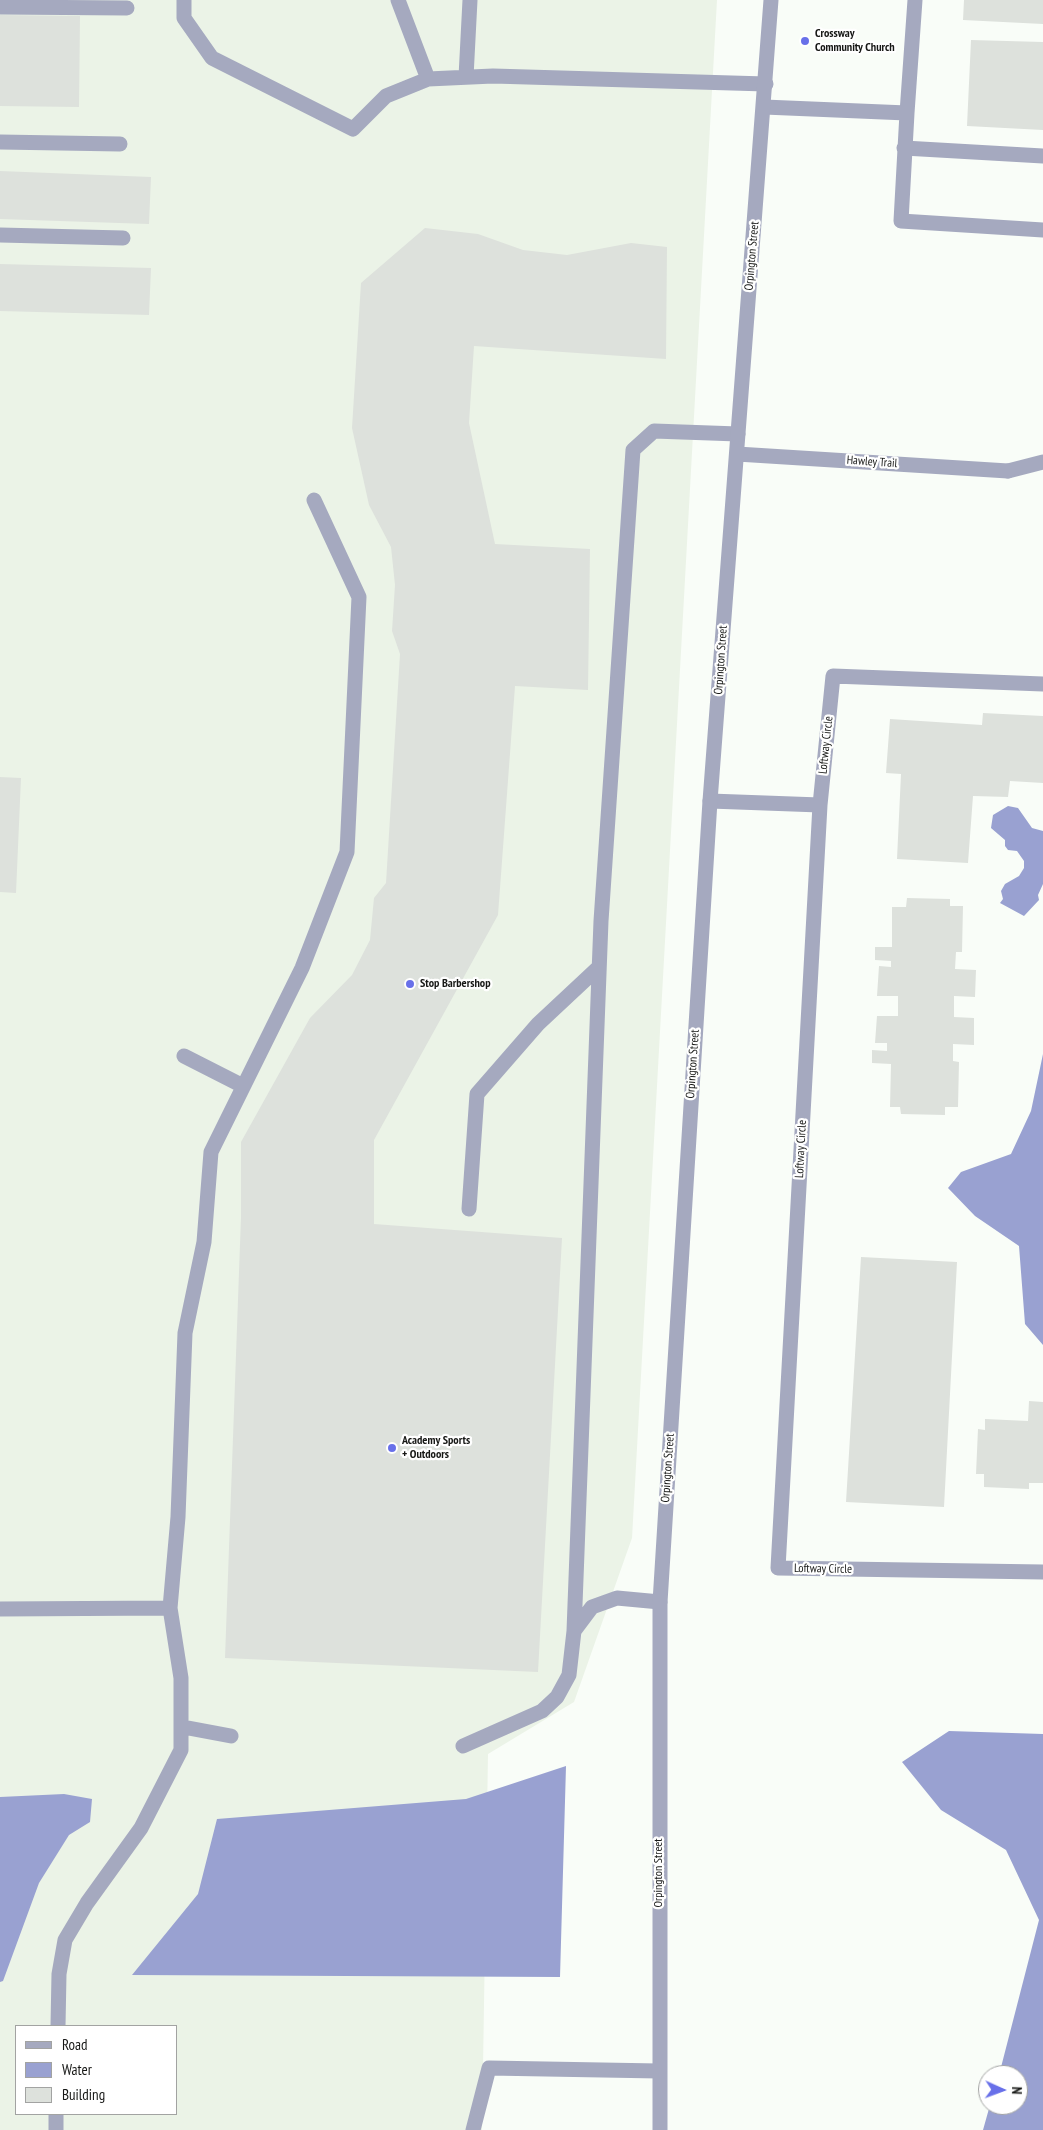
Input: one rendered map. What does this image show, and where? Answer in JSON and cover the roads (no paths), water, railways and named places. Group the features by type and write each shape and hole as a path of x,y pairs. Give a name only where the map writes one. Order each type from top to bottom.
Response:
{"street":[{"path":"184,0 184,18 212,58 353,129 386,96 428,79 493,76 766,84"},
{"path":"398,0 428,79"},
{"path":"466,77 470,0"},
{"name":"Orpington Street","path":"660,2130 660,1602 710,801 771,0"},
{"path":"915,0 904,148 901,221 1043,230"},
{"path":"0,7 127,8"},
{"path":"764,107 907,114"},
{"path":"0,142 120,144"},
{"path":"904,148 1043,156"},
{"path":"0,235 122,238"},
{"path":"463,1746 542,1711 557,1697 569,1675 574,1631 599,968 633,450 654,431 738,434"},
{"name":"Hawley Trail","path":"737,454 1008,471 1043,462"},
{"path":"58,2025 59,1974 65,1940 87,1903 140,1828 181,1750 183,1727 181,1678 170,1608 178,1517 185,1333 204,1242 211,1152 302,968 347,852 359,597 314,500"},
{"name":"Loftway Circle","path":"1043,684 833,676 820,805 778,1568 1043,1572"},
{"path":"710,801 820,805"},
{"path":"469,1209 478,1094 538,1024 599,968"},
{"path":"184,1056 243,1086"},
{"path":"574,1631 592,1607 617,1598 660,1602"},
{"path":"0,1609 170,1608"},
{"path":"183,1727 231,1736"},
{"path":"473,2130 489,2068 659,2071"},
{"path":"56,2115 56,2130"}],"water":[{"path":"1008,806 1018,808 1032,828 1043,831 1043,884 1038,895 1039,900 1024,916 1000,903 1003,899 1001,891 1005,884 1019,876 1024,868 1024,861 1017,851 1008,850 1005,846 1005,840 991,828 993,815"},
{"path":"1043,1054 1043,1345 1025,1324 1019,1246 975,1216 948,1188 961,1172 1011,1154 1031,1111"},
{"path":"949,1731 1043,1734 1043,2130 983,2130 987,2115 1028,2115 1028,2065 1002,2065 1039,1920 1006,1850 941,1810 902,1762"},
{"path":"566,1766 560,1977 132,1975 198,1894 217,1819 466,1799"},
{"path":"64,1794 92,1799 90,1822 69,1835 39,1883 3,1981 0,1982 0,1797"}],"place":[{"name":"Crossway Community Church","path":"805,41"},
{"name":"Stop Barbershop","path":"410,984"},
{"name":"Academy Sports + Outdoors","path":"392,1448"}]}
